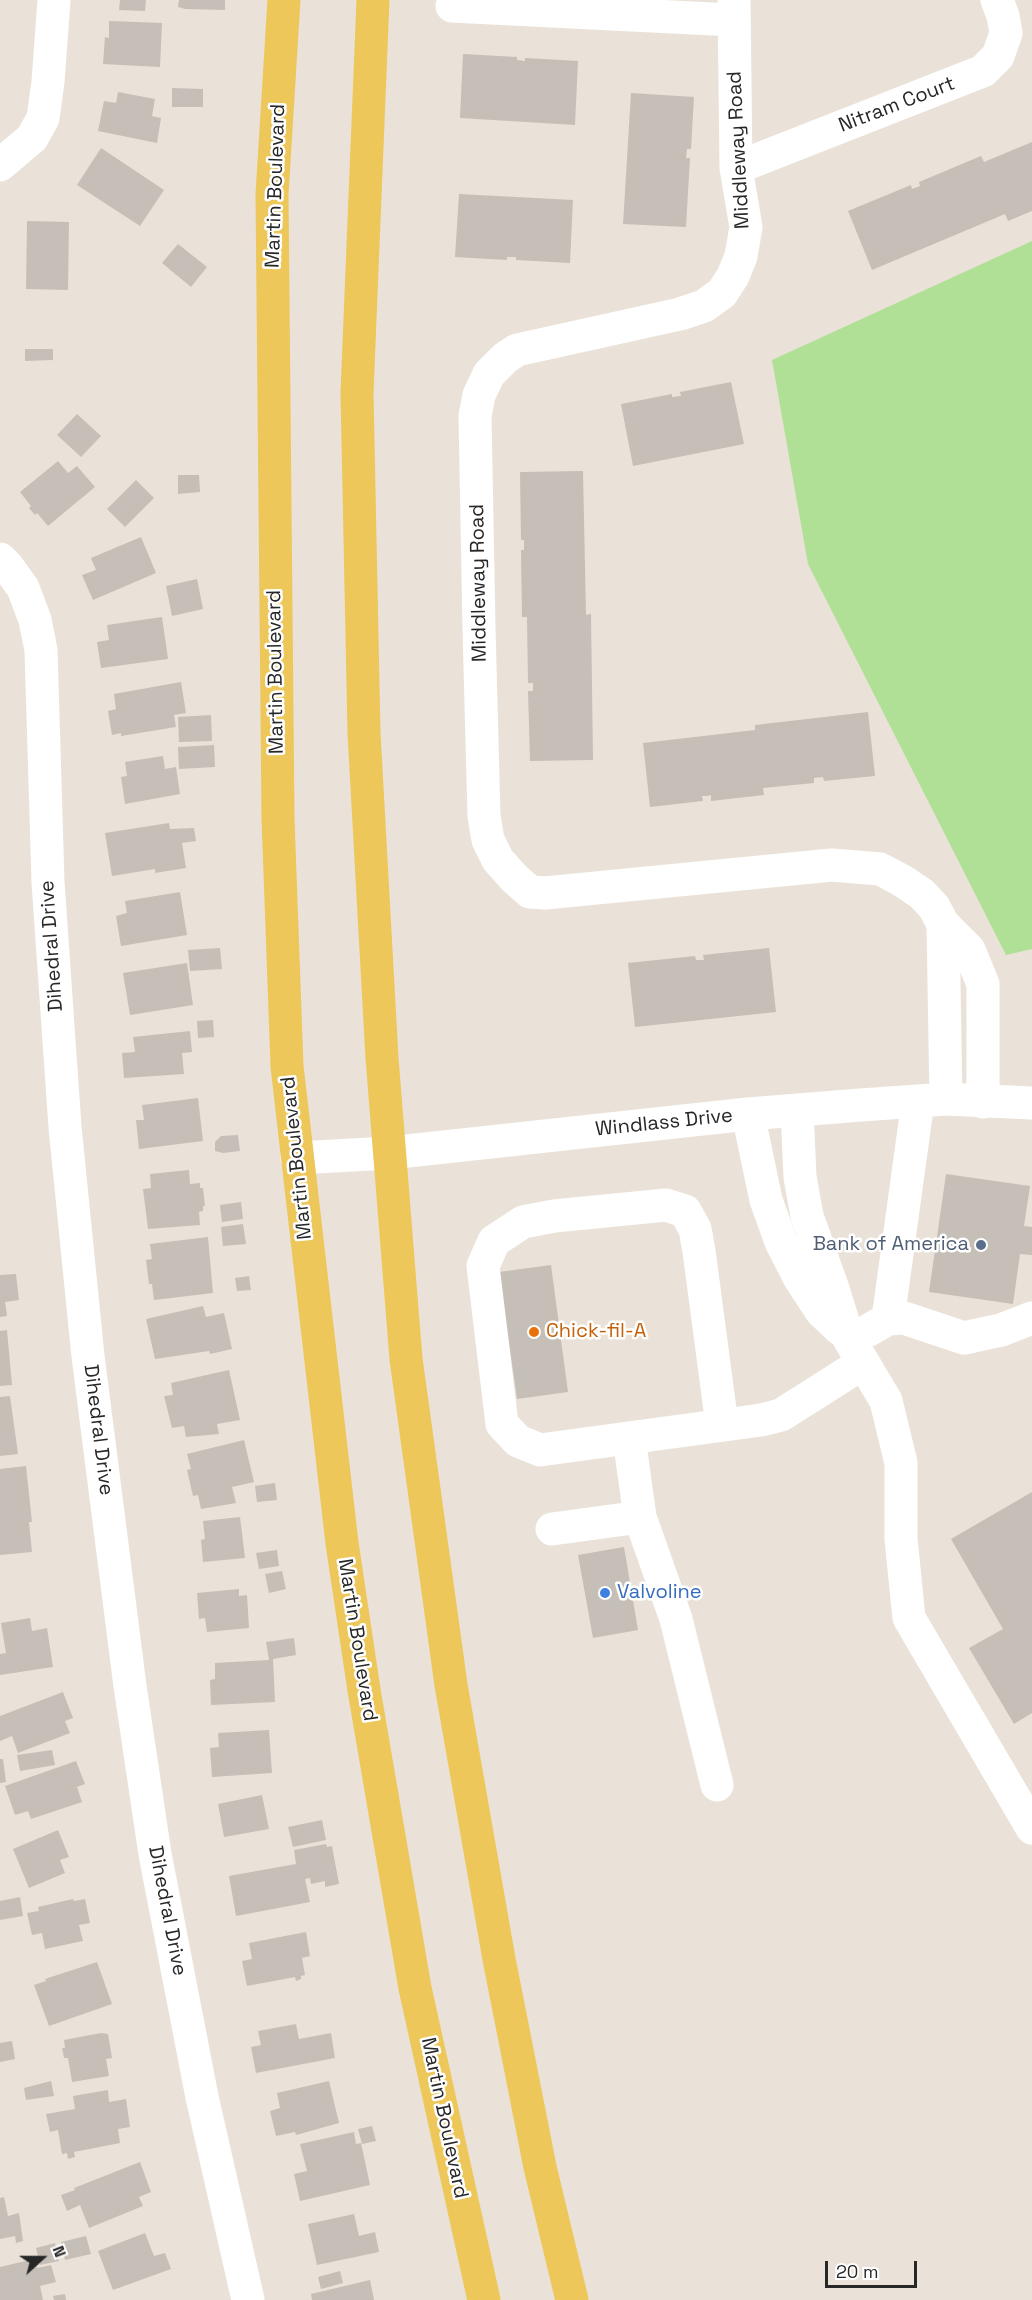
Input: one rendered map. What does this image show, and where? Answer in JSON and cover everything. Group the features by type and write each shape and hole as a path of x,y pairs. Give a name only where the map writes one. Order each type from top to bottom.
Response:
{"main road":[{"name":"Martin Boulevard","path":"284,0 272,194 278,818 287,1066 342,1543 364,1690 415,1988 484,2300"},
{"path":"373,0 357,393 364,733 382,1058 406,1359 451,1685 499,1959 540,2167 572,2300"}],"street":[{"path":"0,165 32,138 43,118 54,0"},
{"name":"Nitram Court","path":"736,168 983,71 998,56 1006,33 997,0"},
{"path":"452,6 733,10"},
{"name":"Middleway Road","path":"733,10 736,168 746,227 741,256 733,276 722,293 704,306 680,314 518,350 505,358 489,374 479,395 475,416 479,628 484,816 489,840 498,860 530,892 557,892 832,865 880,869 922,894 934,907 943,924 969,951 983,984 983,1102"},
{"name":"Dihedral Drive","path":"0,560 23,588 35,620 41,650 48,882 65,1127 88,1356 130,1686 158,1866 202,2097 248,2300"},
{"path":"888,1319 932,1100 943,924"},
{"name":"Windlass Drive","path":"297,1158 389,1153 797,1110 932,1100 1032,1103"},
{"path":"797,1110 800,1177 807,1216 855,1350"},
{"path":"748,1114 766,1200 781,1242 800,1279 821,1311 855,1350 886,1401 901,1463 901,1539 909,1618 1032,1828"},
{"path":"722,1425 699,1251 695,1229 685,1211 666,1205 554,1216 523,1222 494,1241 483,1266 502,1424 518,1441 540,1450 761,1420 781,1414 855,1350 869,1330 888,1319 904,1318 964,1338 1001,1330 1032,1318"},
{"path":"628,1438 640,1517 676,1619 717,1785"},
{"path":"552,1529 640,1517"}],"green space":[{"path":"1032,241 1032,949 1006,955 808,564 772,360"}],"building":[{"path":"120,0 146,0 145,11 119,10"},
{"path":"179,0 225,0 225,10 185,9 178,7"},
{"path":"109,21 162,23 160,67 103,64 105,37 109,38"},
{"path":"463,54 517,57 517,60 525,61 525,58 578,61 575,125 460,118"},
{"path":"172,88 203,89 203,107 172,107"},
{"path":"118,92 155,99 152,116 161,118 157,143 98,131 104,101 116,103"},
{"path":"631,93 694,97 691,149 687,149 686,158 690,158 686,227 623,224"},
{"path":"1032,142 1032,211 1008,221 1005,214 872,270 848,211 911,185 912,189 920,186 919,182 981,156 984,162"},
{"path":"101,148 164,190 140,226 77,185"},
{"path":"459,194 573,200 570,263 516,260 516,257 507,257 507,260 455,257"},
{"path":"27,221 69,222 68,290 26,289"},
{"path":"178,244 207,267 191,287 162,263"},
{"path":"25,349 53,349 53,360 25,361"},
{"path":"731,382 744,444 633,466 621,404 672,394 672,397 681,396 680,392"},
{"path":"77,414 101,436 81,457 57,435"},
{"path":"58,461 68,473 77,466 95,487 48,526 37,513 35,515 29,508 31,506 20,492"},
{"path":"583,471 586,615 591,614 593,760 530,761 528,691 533,691 533,683 528,683 527,617 522,617 521,550 524,550 524,540 521,540 520,472"},
{"path":"178,475 199,475 200,492 178,494"},
{"path":"136,480 154,498 125,527 107,509"},
{"path":"141,537 156,573 93,600 82,575 96,570 91,558"},
{"path":"197,579 203,609 172,616 166,586"},
{"path":"162,617 168,659 101,668 97,642 109,640 107,625"},
{"path":"181,682 186,713 174,715 176,727 121,736 121,733 112,735 108,711 116,709 114,694"},
{"path":"868,712 875,776 824,781 823,777 814,778 814,783 763,788 764,795 711,801 711,795 702,796 703,801 650,807 643,743 755,730 755,725"},
{"path":"211,715 212,741 179,742 178,717"},
{"path":"214,745 215,767 179,769 178,747"},
{"path":"163,756 165,769 176,767 180,794 125,804 121,777 127,776 125,762"},
{"path":"169,823 170,829 194,828 196,841 182,843 186,868 155,873 155,869 112,876 105,833"},
{"path":"180,892 187,935 121,946 116,916 127,913 125,901"},
{"path":"220,948 222,969 190,971 188,950"},
{"path":"769,948 776,1012 635,1027 628,963 695,956 696,960 704,960 703,955"},
{"path":"187,963 193,1005 130,1015 123,973"},
{"path":"213,1020 214,1037 198,1038 197,1021"},
{"path":"190,1031 192,1052 182,1053 184,1074 124,1078 122,1053 135,1052 133,1037"},
{"path":"198,1098 203,1141 139,1149 136,1120 144,1120 142,1105"},
{"path":"238,1135 240,1151 223,1153 215,1151 215,1142 221,1136"},
{"path":"189,1170 190,1184 200,1183 200,1188 203,1188 205,1206 203,1206 203,1211 199,1212 200,1225 148,1229 143,1189 151,1188 150,1174"},
{"path":"946,1174 1030,1186 1024,1226 1032,1227 1032,1255 1020,1254 1013,1304 929,1292"},
{"path":"241,1202 243,1219 222,1222 220,1205"},
{"path":"243,1224 246,1244 223,1246 221,1227"},
{"path":"208,1237 213,1293 154,1300 146,1260 152,1259 150,1244"},
{"name":"Chick-fil-A","path":"551,1265 568,1392 517,1399 499,1272"},
{"path":"16,1274 19,1300 5,1302 7,1316 0,1317 0,1275"},
{"path":"249,1276 251,1290 237,1291 235,1278"},
{"path":"203,1306 206,1317 224,1313 232,1349 210,1354 209,1351 155,1359 146,1319"},
{"path":"7,1330 12,1385 0,1386 0,1331"},
{"path":"229,1370 240,1420 217,1424 219,1434 186,1437 184,1426 172,1428 164,1396 173,1395 171,1383"},
{"path":"10,1396 18,1454 0,1456 0,1397"},
{"path":"244,1440 254,1482 232,1487 236,1503 201,1509 198,1495 193,1496 187,1470 191,1469 187,1454"},
{"path":"26,1466 32,1522 29,1522 32,1552 0,1555 0,1469"},
{"path":"275,1483 277,1500 257,1502 255,1486"},
{"path":"1032,1492 1032,1713 1014,1724 969,1648 1003,1629 951,1539"},
{"path":"240,1517 245,1558 203,1562 201,1540 205,1539 203,1521"},
{"path":"624,1547 638,1630 593,1638 578,1555"},
{"path":"277,1550 279,1566 259,1569 256,1553"},
{"path":"282,1571 286,1589 269,1593 265,1574"},
{"path":"239,1589 239,1596 247,1595 249,1628 207,1632 205,1618 199,1619 197,1593"},
{"path":"30,1618 32,1631 47,1628 53,1667 0,1675 0,1654 6,1653 1,1623"},
{"path":"294,1638 296,1655 273,1659 275,1702 211,1705 210,1680 215,1679 215,1663 269,1660 266,1642"},
{"path":"63,1692 73,1718 65,1721 70,1733 18,1753 12,1736 0,1741 0,1716"},
{"path":"269,1730 272,1773 212,1777 210,1748 219,1747 218,1733"},
{"path":"52,1750 55,1765 20,1771 17,1755"},
{"path":"0,1759 3,1759 6,1782 0,1783"},
{"path":"76,1761 85,1784 77,1787 82,1802 31,1819 28,1811 15,1815 5,1786"},
{"path":"262,1795 269,1829 224,1837 218,1804"},
{"path":"322,1820 326,1840 293,1847 288,1827"},
{"path":"58,1830 69,1857 60,1860 65,1873 29,1888 13,1849"},
{"path":"326,1844 327,1847 332,1846 339,1884 325,1887 325,1881 311,1884 310,1878 305,1879 310,1902 236,1916 229,1876 296,1864 294,1850"},
{"path":"20,1897 23,1916 0,1920 0,1901"},
{"path":"73,1899 74,1901 85,1899 90,1923 79,1925 83,1941 45,1949 42,1933 32,1935 27,1913 39,1911 38,1907"},
{"path":"306,1932 310,1956 302,1958 305,1975 301,1976 301,1979 296,1981 295,1977 247,1986 242,1961 252,1959 249,1943"},
{"path":"97,1962 112,2004 49,2026 34,1985 46,1981 45,1979"},
{"path":"296,2024 299,2039 331,2033 335,2058 256,2073 251,2047 261,2045 258,2031"},
{"path":"101,2033 108,2034 112,2058 106,2059 109,2076 72,2082 68,2058 64,2058 62,2048 65,2048 64,2040"},
{"path":"12,2041 15,2059 0,2062 0,2043"},
{"path":"51,2081 54,2096 26,2100 24,2088"},
{"path":"329,2081 339,2123 296,2135 295,2132 276,2136 270,2111 280,2108 277,2093"},
{"path":"108,2090 109,2102 126,2099 130,2127 118,2129 120,2143 74,2152 75,2157 68,2159 67,2153 62,2154 58,2130 50,2132 46,2114 75,2109 73,2096"},
{"path":"372,2126 376,2141 362,2144 358,2129"},
{"path":"354,2132 356,2144 361,2143 370,2185 300,2201 294,2174 307,2171 300,2144"},
{"path":"140,2162 151,2192 139,2197 143,2206 89,2228 80,2205 67,2211 61,2195"},
{"path":"4,2197 8,2216 19,2213 23,2241 16,2243 15,2236 0,2239 0,2198"},
{"path":"354,2214 359,2236 375,2232 379,2252 317,2265 308,2224"},
{"path":"145,2233 154,2256 165,2253 171,2269 113,2290 98,2251"},
{"path":"86,2236 91,2254 65,2260 61,2242"},
{"path":"55,2243 59,2261 40,2265 36,2248"},
{"path":"34,2259 37,2268 51,2265 56,2282 40,2286 43,2300 0,2300 0,2267"},
{"path":"340,2271 343,2283 321,2289 318,2277"},
{"path":"370,2280 374,2300 312,2300 311,2294"},
{"path":"65,2294 66,2300 54,2300 53,2296"}],"place":[{"name":"Bank of America","path":"981,1245"},
{"name":"Chick-fil-A","path":"534,1332"},
{"name":"Valvoline","path":"605,1593"}]}
